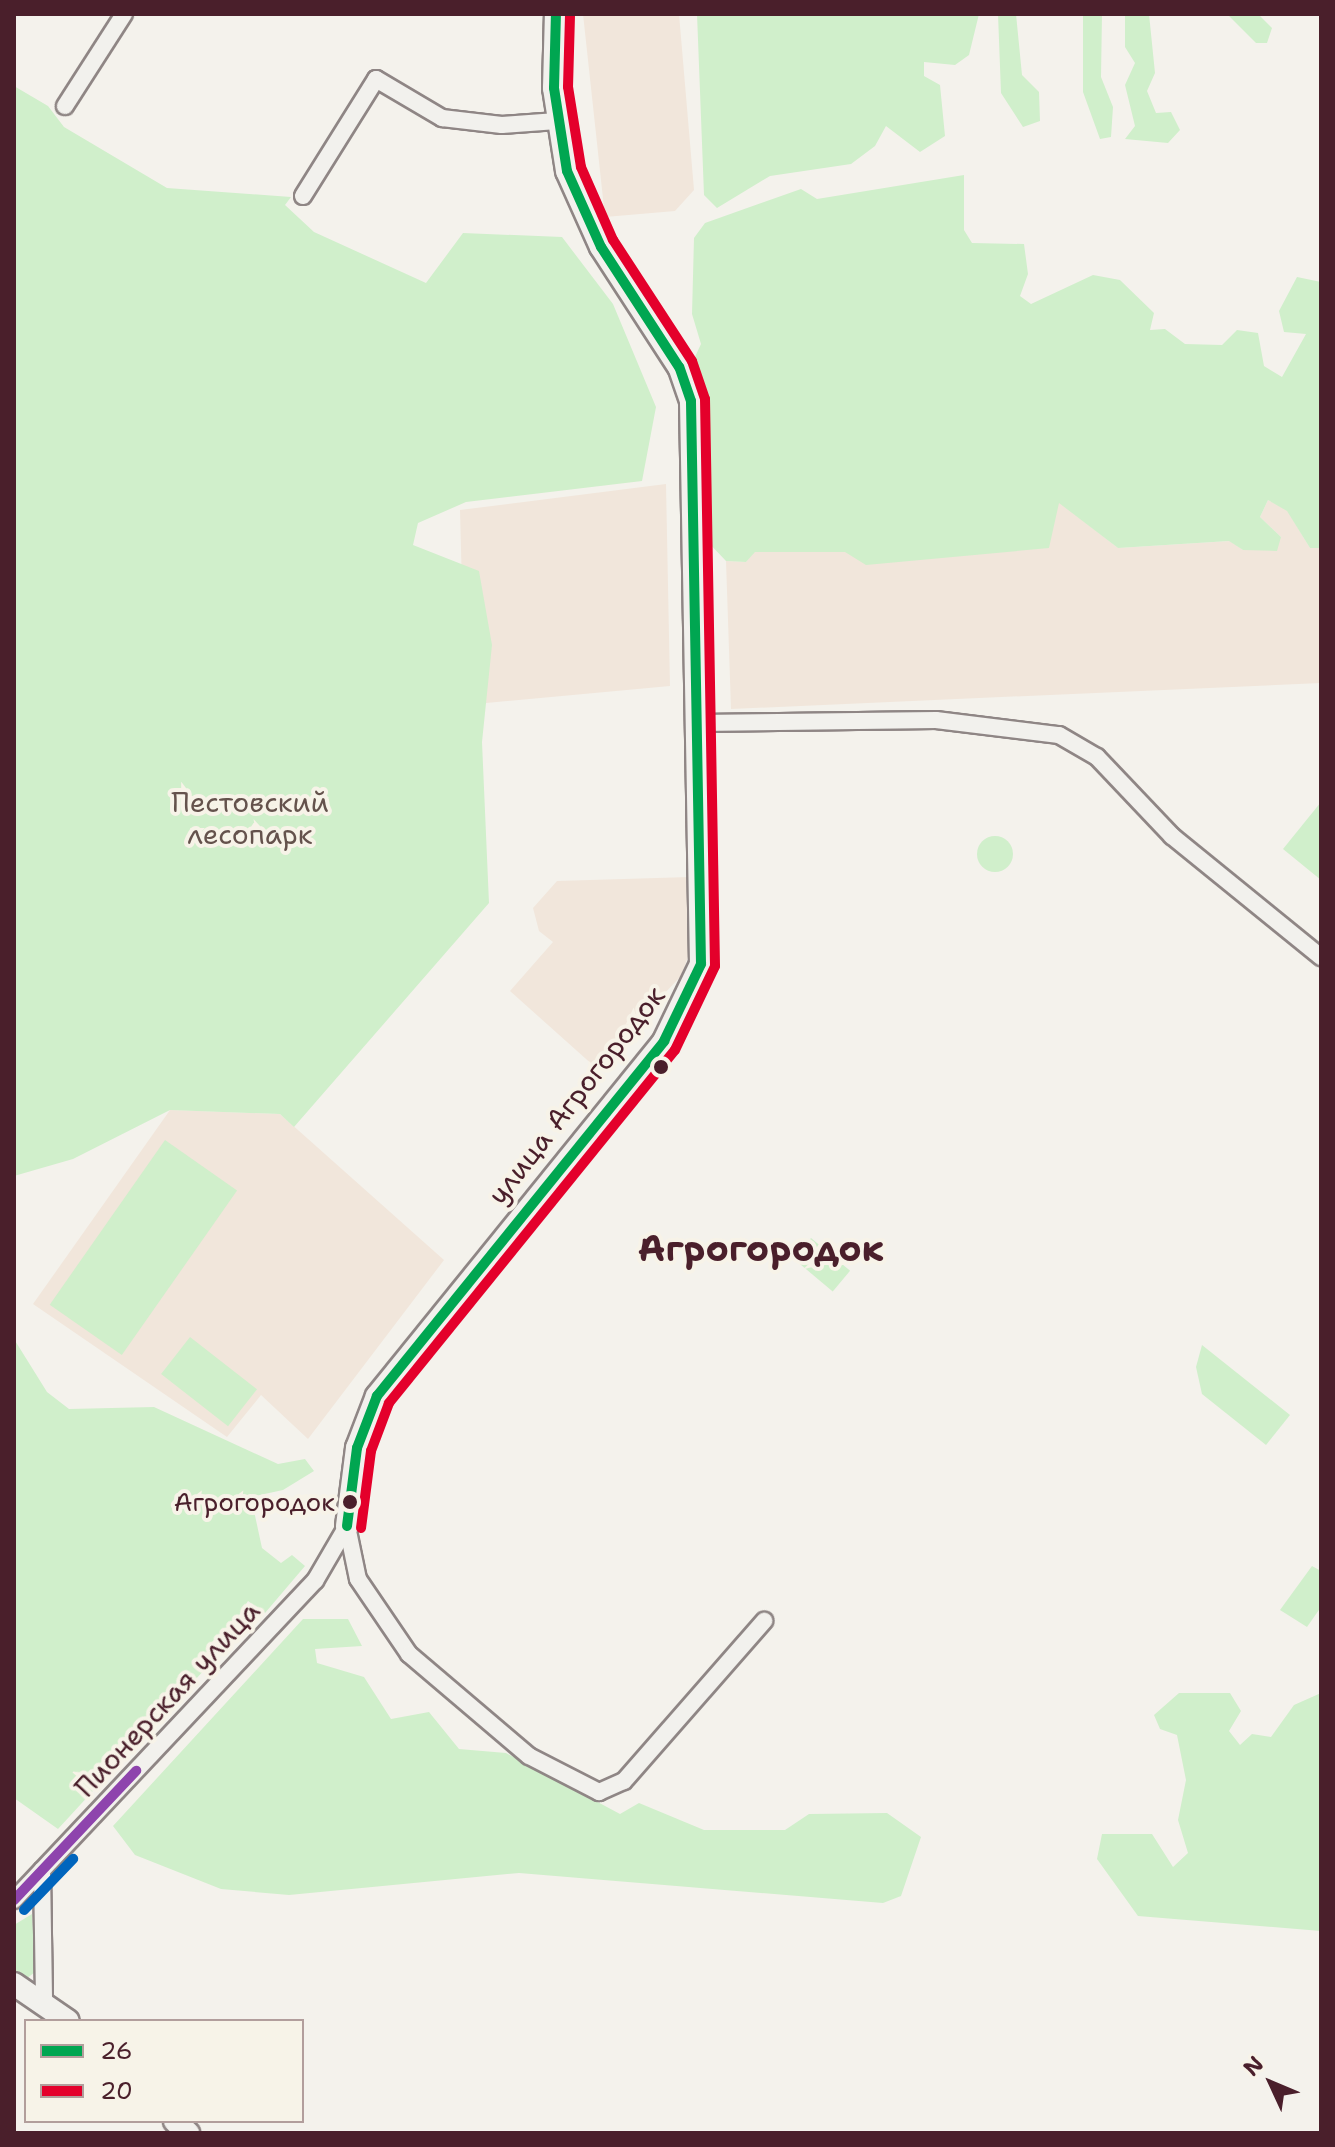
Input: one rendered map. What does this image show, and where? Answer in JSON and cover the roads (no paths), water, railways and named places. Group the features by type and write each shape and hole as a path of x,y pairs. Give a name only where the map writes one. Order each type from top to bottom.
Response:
{"street":[{"path":"65,106 124,14"},
{"name":"улица Агрогородок","path":"556,14 557,121 581,209 679,367 691,401 700,723 702,944 690,999 377,1396 357,1448 347,1526 358,1579 409,1654 529,1756 599,1792 624,1781 764,1621"},
{"path":"303,196 376,79 442,118 502,125 557,121"},
{"path":"700,723 936,720 1059,735 1097,757 1172,836 1321,957"},
{"name":"Пионерская улица","path":"14,1900 315,1581 347,1526"},
{"path":"42,1870 44,2000"},
{"path":"14,1984 44,2000 66,2019"}],"place":[{"name":"Агрогородок","path":"350,1502"}],"district":[{"name":"Агрогородок","path":"761,1249"}],"park label":[{"name":"Пестовский лесопарк","path":"250,818"}]}
